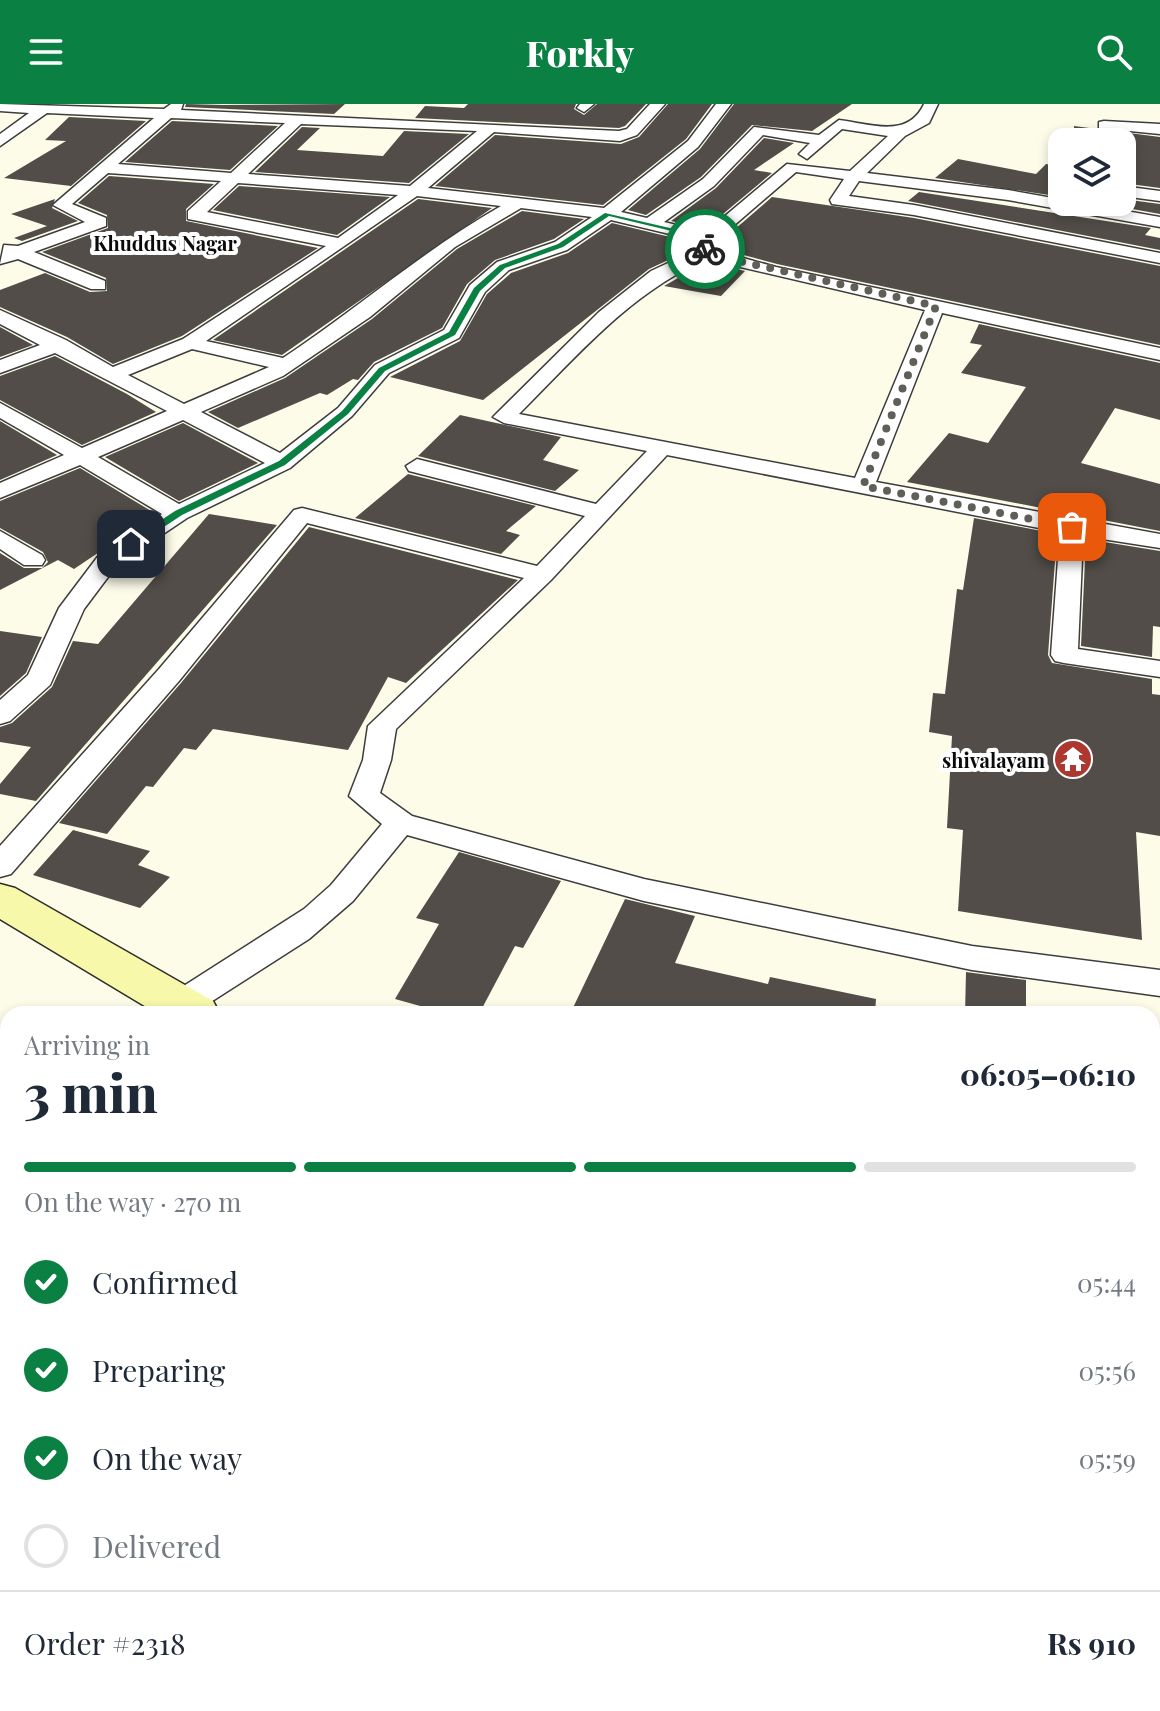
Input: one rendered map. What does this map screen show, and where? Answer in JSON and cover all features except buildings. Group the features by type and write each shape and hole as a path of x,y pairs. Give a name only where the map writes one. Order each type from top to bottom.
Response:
{"main road":[{"path":"0,899 183,1006"}],"street":[{"path":"261,117 278,104"},
{"path":"0,107 174,108 261,117 620,136 632,132 658,104"},
{"path":"0,715 40,679 72,608 108,560 178,513 282,463 345,412 382,369 452,334 477,289 503,266 561,246 608,214 693,144 724,104"},
{"path":"931,104 924,120 900,133 854,176 838,200 914,210 1160,258"},
{"path":"9,256 100,222 61,205 174,108"},
{"path":"0,141 43,109"},
{"path":"299,118 194,215 341,244"},
{"path":"900,133 839,124 706,246 657,275 606,316 504,417 1072,527 1160,541"},
{"path":"1104,125 1160,129"},
{"path":"112,374 190,343 341,244 414,191 491,127"},
{"path":"649,224 698,194 759,130 822,140"},
{"path":"793,167 1008,195 1160,222"},
{"path":"105,168 414,191 608,214 649,224 706,246 936,306 1160,354"},
{"path":"252,226 314,184"},
{"path":"1136,193 1160,196"},
{"path":"698,194 751,205"},
{"path":"0,491 183,414 285,365 363,313 449,243 518,203"},
{"path":"0,244 9,256 98,285"},
{"path":"863,486 936,306"},
{"path":"0,316 59,344 183,414 282,463"},
{"path":"190,343 285,365"},
{"path":"0,367 59,344"},
{"path":"0,409 178,513"},
{"path":"663,447 542,575 382,726 377,760 364,796 401,823 644,890 972,958 1160,983"},
{"path":"417,466 603,513"},
{"path":"0,866 169,675 302,515 542,575"},
{"path":"1072,527 1064,655 1160,669"},
{"path":"0,538 33,560"},
{"path":"192,1006 334,901 382,840 401,823"}],"way so far":[{"path":"705,249 704,253 774,272 936,306 863,486 1072,527"}],"place":[{"name":"shivalayam","path":"1073,759"}],"district":[{"name":"Khuddus Nagar","path":"165,242"}],"route":[{"path":"131,544 179,513 282,463 345,412 382,369 452,334 477,289 503,266 561,246 608,214 709,238 705,249"}]}
